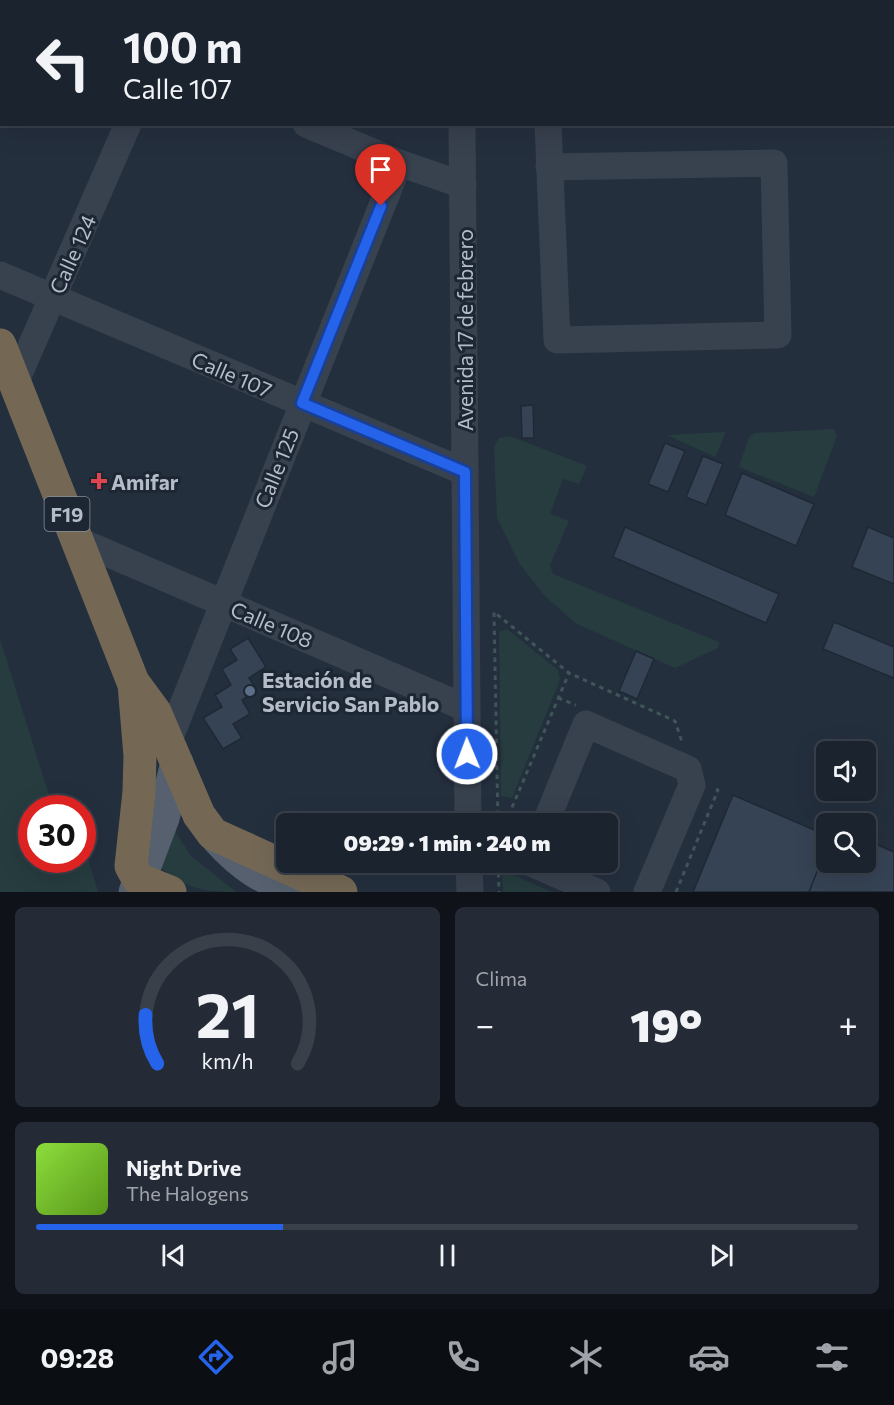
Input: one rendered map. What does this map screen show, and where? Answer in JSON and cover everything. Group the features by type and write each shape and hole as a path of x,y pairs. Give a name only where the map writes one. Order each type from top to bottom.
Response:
{"highway":[{"name":"F19","path":"0,345 133,682 155,712 199,815 213,834"},
{"name":"F19","path":"133,682 140,756 139,792 131,866 136,885"},
{"path":"213,834 341,892"},
{"path":"136,885 170,892"}],"main road":[{"path":"136,885 154,846 172,791 173,751"},
{"name":"F19","path":"213,834 264,886 297,892"}],"street":[{"name":"Calle 124","path":"15,383 127,126"},
{"path":"311,126 399,163 463,185"},
{"name":"Avenida 17 de febrero","path":"462,126 468,813"},
{"path":"548,126 549,167 557,340 778,335 774,163 549,167"},
{"name":"Calle 125","path":"173,751 222,603 399,163"},
{"name":"Calle 107","path":"0,275 465,472"},
{"name":"Calle 108","path":"77,540 466,708"},
{"path":"550,813 586,724 688,769 692,786 647,892"},
{"path":"469,873 470,892"},
{"path":"552,873 588,890"}],"path":[{"path":"510,813 568,673"},
{"path":"498,873 499,892"}],"green space":[{"path":"834,429 837,436 814,497 739,467 749,437 755,433"},
{"path":"726,432 715,457 667,435"},
{"path":"510,436 587,466 579,484 563,479 550,514 569,521 550,565 553,574 719,642 718,648 675,668 575,623 544,595 519,563 497,518 494,447 499,438"},
{"path":"507,629 558,670 560,680 512,798 501,796 499,632"},
{"path":"0,639 49,795 18,795 18,873 92,873 98,892 0,892"},
{"path":"172,827 191,856 236,892 196,888 178,880 160,867"},
{"path":"502,873 509,873 552,892 503,892"}],"building":[{"path":"533,405 534,438 522,438 521,406"},
{"path":"665,443 685,451 668,492 648,484"},
{"path":"703,456 723,464 706,505 686,497"},
{"path":"742,473 814,504 796,546 725,515"},
{"path":"625,527 779,594 766,623 613,557"},
{"path":"868,527 894,538 894,584 852,567"},
{"path":"834,622 894,647 894,678 823,649"},
{"path":"248,638 266,667 249,678 257,690 242,700 250,714 233,724 242,738 223,749 203,718 222,707 215,695 231,685 222,669 237,660 230,649"},
{"path":"636,651 654,659 637,699 619,691"},
{"path":"733,795 816,831 816,873 876,873 876,844 894,852 894,892 693,892"},
{"path":"876,844 894,852 894,892 809,892 817,873 876,873"}],"place":[{"name":"Amifar","path":"99,481"},
{"name":"Estación de Servicio San Pablo","path":"250,691"}],"route":[{"path":"381,206 302,403 465,472 467,754"}]}
